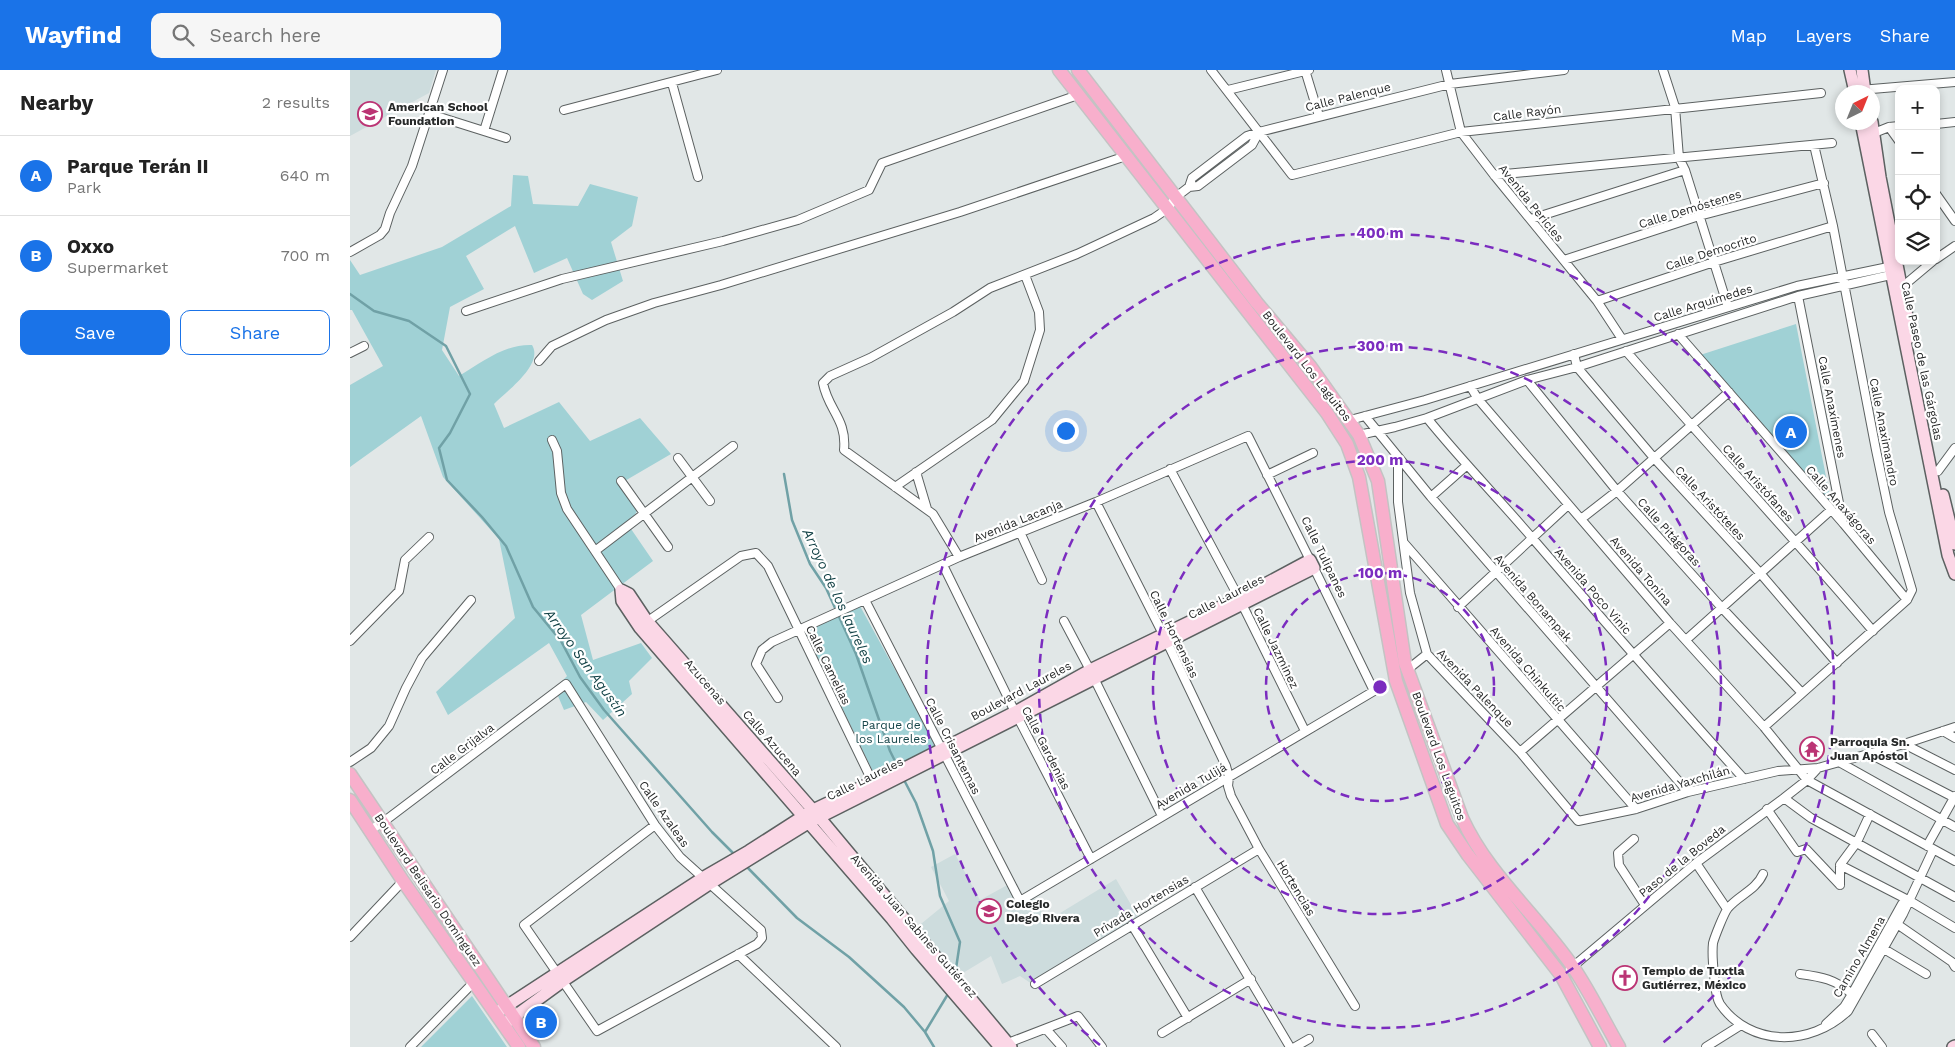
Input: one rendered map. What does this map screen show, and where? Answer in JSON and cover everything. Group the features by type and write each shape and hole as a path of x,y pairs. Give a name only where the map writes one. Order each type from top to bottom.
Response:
{"main road":[{"name":"Boulevard Los Laguitos","path":"1059,70 1327,413 1347,444 1359,476 1396,681 1447,824 1468,855 1561,975 1598,1046"},
{"name":"Boulevard Los Laguitos","path":"1078,70 1257,303 1310,366 1359,435 1378,481 1407,670 1448,784 1471,838 1573,967 1618,1047"},
{"path":"1374,558 1390,562"},
{"name":"Boulevard Belisario Domínguez","path":"350,774 436,899 502,1010"},
{"name":"Boulevard Belisario Domínguez","path":"350,800 474,982 502,1010"},
{"path":"502,1010 509,1021 534,1047"},
{"path":"509,1021 519,1047"}],"street":[{"path":"350,252 380,235 388,222 412,166 443,70"},
{"path":"484,131 503,70"},
{"path":"564,110 717,70"},
{"path":"959,557 933,514 844,450 846,436 825,394 824,383 830,376 870,358 953,312 990,288 1112,238 1154,218 1167,209 1176,197 1189,187 1198,186 1252,145 1259,132 1211,70"},
{"path":"1228,90 1306,70 1319,116"},
{"name":"Avenida Pericles","path":"1446,70 1461,132 1597,301 1622,339"},
{"name":"Calle Palenque","path":"1259,132 1450,84 1564,70"},
{"path":"1663,70 1675,107 1679,158 1685,170 1728,306"},
{"path":"1850,70 1857,85"},
{"path":"1861,85 1862,70"},
{"path":"672,82 698,177"},
{"path":"1880,89 1955,82"},
{"name":"Calle Rayón","path":"1259,132 1292,175 1461,132 1822,92"},
{"path":"466,311 562,279 723,241 798,220 869,190 882,163 1078,95"},
{"path":"430,114 506,138"},
{"path":"1940,124 1955,122"},
{"path":"1880,128 1895,126"},
{"path":"1889,127 1895,135"},
{"name":"Calle Paseo de las Gárgolas","path":"1862,130 1894,270 1902,287 1938,470 1955,544"},
{"name":"Calle Paseo de las Gárgolas","path":"1873,130 1894,270 1948,555 1955,574"},
{"path":"1494,175 1832,143"},
{"name":"Calle Anaximandro","path":"1814,145 1833,226 1887,503 1912,590 1907,600"},
{"path":"539,361 552,346 606,320 654,303 721,285 960,212 1126,156"},
{"path":"1530,219 1685,170"},
{"name":"Calle Demóstenes","path":"1564,260 1699,216 1824,183"},
{"path":"1940,200 1955,221"},
{"name":"Calle Democrito","path":"1597,301 1714,262 1833,226"},
{"path":"1940,256 1955,246"},
{"path":"1902,287 1928,265"},
{"name":"Calle Arquímedes","path":"1350,420 1470,386 1798,286 1843,276 1894,270"},
{"name":"Calle Arquímedes","path":"1359,435 1427,418 1527,380 1577,367 1798,296 1844,286 1894,270"},
{"path":"895,487 992,420 1024,381 1040,330 1039,312 1025,275"},
{"name":"Calle Anaxímenes","path":"1798,296 1843,523"},
{"path":"1653,330 1657,341"},
{"name":"Calle Anaxágoras","path":"1678,334 1843,523 1907,600"},
{"path":"350,353 364,346"},
{"name":"Calle Aristófanes","path":"1626,351 1691,426 1796,541 1873,631"},
{"name":"Calle Aristóteles","path":"1574,354 1577,367 1654,458 1760,573 1837,663"},
{"name":"Calle Pitágoras","path":"1527,380 1617,491 1722,608 1802,693"},
{"name":"Avenida Tonina","path":"1470,386 1478,399 1670,623 1687,639 1798,768"},
{"path":"1581,519 1617,491 1729,392"},
{"name":"Avenida Bonampak","path":"1365,416 1431,497 1688,792"},
{"name":"Avenida Poco Vinic","path":"1427,418 1466,466 1744,778"},
{"name":"Avenida Lacanja","path":"778,698 756,664 762,650 772,642 959,557 1096,502 1248,436"},
{"name":"Calle Tulipanes","path":"1248,436 1374,691"},
{"path":"552,440 557,451 560,494 567,509 621,590"},
{"path":"595,551 733,446"},
{"path":"1938,470 1955,448"},
{"path":"1268,475 1313,453"},
{"path":"678,458 710,501"},
{"name":"Avenida Palenque","path":"1398,458 1398,502 1410,593 1427,654 1520,752 1578,821"},
{"path":"1431,497 1466,466"},
{"name":"Calle Jazminez","path":"1170,469 1240,601 1305,731"},
{"path":"916,472 927,509"},
{"path":"621,481 668,547"},
{"name":"Calle Hortensias","path":"1096,502 1165,638 1226,766 1229,777"},
{"path":"1458,607 1568,504"},
{"path":"1687,639 1831,510"},
{"path":"1020,532 1042,580"},
{"path":"350,641 399,591 406,560 429,537"},
{"name":"Avenida Chinkultic","path":"1404,543 1636,809"},
{"name":"Calle Camelias","path":"644,625 741,556 756,553 768,566 874,785"},
{"name":"Boulevard Laureles","path":"708,880 816,813 943,752 1092,674 1312,564"},
{"name":"Calle Gardenias","path":"943,565 1016,715 1091,859"},
{"name":"Calle Azucena","path":"621,590 622,601 816,813 923,949"},
{"path":"350,762 371,748 389,726 422,658 471,600"},
{"name":"Calle Crisantemas","path":"865,600 1020,901"},
{"path":"1764,727 1907,600"},
{"path":"1064,621 1162,816"},
{"path":"1520,752 1670,623"},
{"name":"Azucenas","path":"644,625 805,820"},
{"path":"1407,670 1427,654"},
{"name":"Calle Grijalva","path":"370,830 382,823 566,684"},
{"name":"Calle Azaleas","path":"566,684 655,825 680,856 761,930 762,938 757,944 738,954"},
{"name":"Avenida Tulijá","path":"1020,901 1374,691"},
{"name":"Avenida Yaxchilán","path":"1578,821 1636,809 1688,792 1744,778 1798,768 1818,768 1904,744 1955,727"},
{"path":"1943,732 1955,738"},
{"path":"1904,744 1955,770"},
{"path":"1870,754 1955,798 1942,820 1920,876 1909,898"},
{"path":"1839,762 1955,827"},
{"path":"1798,768 1807,780 1955,861"},
{"name":"Paso de la Boveda","path":"1561,975 1573,967 1696,863 1784,798 1807,780 1818,768"},
{"name":"Hortencias","path":"1229,777 1228,786 1231,796 1259,849 1355,1006"},
{"path":"1784,798 1810,818 1955,896"},
{"path":"1767,809 1797,852 1806,849 1840,885 1840,865 1856,842 1870,814"},
{"name":"Avenida Juan Sabines Gutiérrez","path":"805,820 892,919 923,949 953,992 985,1022"},
{"path":"655,825 524,925 597,1031 738,954 836,1047"},
{"path":"1634,840 1618,853 1618,860 1645,905"},
{"name":"Privada Hortensias","path":"1035,984 1259,849"},
{"path":"1696,863 1727,908"},
{"path":"1840,865 1909,898 1955,928"},
{"path":"1706,1047 1739,1026 1720,1003 1713,968 1714,943 1727,908 1760,882 1763,874"},
{"path":"502,1010 561,977 708,880"},
{"path":"350,937 404,881"},
{"path":"1195,886 1290,1047"},
{"name":"Camino Almena","path":"1739,1026 1760,1035 1781,1040 1802,1038 1835,1023 1848,1011 1884,949 1909,898"},
{"name":"Camino Almena","path":"1739,1026 1779,1036 1800,1034 1822,1027 1831,1020 1852,994 1909,898"},
{"name":"Camino Almena","path":"1897,924 1952,962 1955,967"},
{"path":"1132,925 1188,1018"},
{"path":"923,949 957,980 985,1022 1006,1046 1078,1016 1102,1047"},
{"path":"1884,949 1926,974"},
{"path":"1800,974 1828,978 1852,994"},
{"path":"509,1021 561,977"},
{"path":"1162,1032 1251,979"},
{"path":"410,1047 474,982"},
{"path":"1046,1029 1062,1047"},
{"path":"1872,1034 1882,1047"},
{"path":"1295,1047 1309,1038"}],"shaded area":[{"name":"American School Foundation","path":"350,70 436,70 429,93 350,136"},
{"name":"Colegio Diego Rivera","path":"955,854 980,900 1011,883 1020,901 1032,895 1047,921 1116,879 1140,920 1032,984 1020,976 1002,984 991,956 958,976 916,928 949,901 931,867"}],"green space":[{"path":"513,175 528,176 533,204 578,206 590,184 638,197 632,226 611,242 623,281 592,300 583,294 567,258 534,273 515,226 466,256 484,289 450,307 442,350 459,376 485,360 512,347 532,345 534,352 533,360 529,369 494,404 504,428 559,402 590,441 640,418 671,454 623,482 638,509 629,526 653,561 581,615 593,660 641,643 652,658 629,681 632,694 603,720 586,702 564,710 555,689 567,676 549,643 448,715 436,692 515,618 499,539 443,477 421,416 350,467 350,385 383,366 352,310 350,310 350,260 360,275 442,247 511,206"},
{"path":"1796,324 1832,507 1697,356"},
{"name":"Parque de los Laureles","path":"860,606 938,748 876,778 805,631"},
{"path":"472,996 507,1047 421,1047"}],"waterway":[{"name":"Arroyo San Agustín","path":"350,294 374,311 409,321 446,346 470,394 450,433 439,448 447,480 506,546 533,607 561,641 580,677 604,710 712,832 735,855"},
{"name":"Arroyo de los laureles","path":"784,474 792,520 810,564 826,588 856,654 890,751 898,767"},
{"name":"Arroyo de los laureles","path":"903,778 916,803 933,851 940,896 960,942 955,975"},
{"name":"Arroyo San Agustín","path":"746,866 797,918 849,957 904,1007 925,1032 934,1047"},
{"name":"Arroyo de los laureles","path":"925,1032 948,994"}],"place":[{"name":"American School Foundation","path":"370,114"},
{"name":"Parque Terán II","path":"1791,432"},
{"name":"Parroquia Sn. Juan Apóstol","path":"1812,749"},
{"name":"Colegio Diego Rivera","path":"989,911"},
{"name":"Templo de Tuxtla Gutiérrez, México","path":"1625,978"},
{"name":"Oxxo","path":"541,1022"}]}
